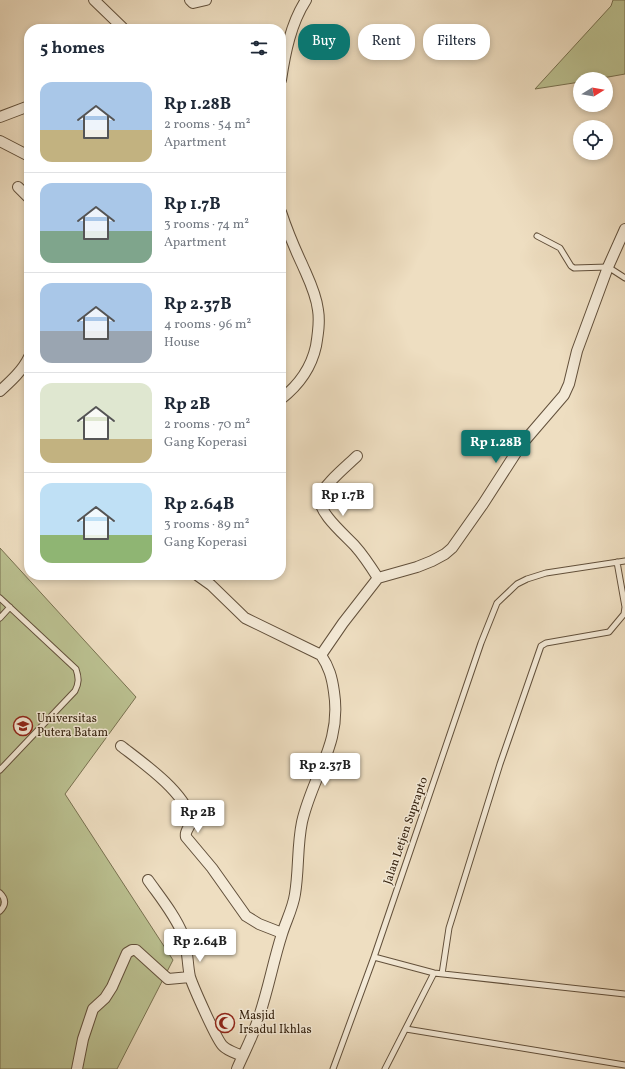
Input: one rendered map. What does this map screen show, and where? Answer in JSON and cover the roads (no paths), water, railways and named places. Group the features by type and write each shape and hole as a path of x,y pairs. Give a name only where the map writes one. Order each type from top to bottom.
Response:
{"street":[{"path":"94,0 119,24"},
{"path":"190,0 194,3 206,0"},
{"path":"286,59 298,12 306,0"},
{"path":"0,117 24,108"},
{"path":"0,141 24,153"},
{"path":"18,187 24,193"},
{"path":"286,226 311,286 317,304 319,320 318,336 314,356 309,368 302,380 286,395"},
{"path":"320,655 378,578 417,567 432,561 445,554 452,548 483,504 521,445 564,395 570,384 577,350 608,267 625,229"},
{"path":"0,391 24,366"},
{"path":"357,456 325,487 320,501 324,511 332,522 369,563 378,578"},
{"path":"204,580 245,618 320,655 331,673 336,703 334,734 302,821 295,894 292,909 282,933 272,974 256,1027 237,1069"},
{"path":"121,746 156,774 178,796 191,819 192,824 185,832 186,837 212,868 246,916 258,924 282,933"},
{"path":"148,880 173,916 183,934 188,952 190,977 221,1044 229,1050 242,1056"},
{"path":"77,1069 83,1040 93,1009 105,998 112,988 127,954 132,950 136,950 168,979 190,977"}],"lane":[{"path":"537,236 560,248 571,266 574,268 608,267 625,278"},
{"name":"Jalan Letjen Suprapto","path":"332,1069 374,957 479,651 497,603 517,584 527,579 546,573 625,561"},
{"path":"442,974 449,928 500,764 541,646 546,643 609,632 624,614 625,607 618,562"},
{"path":"0,770 75,691 78,683 76,670 10,607 1,601"},
{"path":"0,618 10,607"},
{"path":"0,894 4,898 5,902 0,911"},
{"path":"374,957 434,973 625,994"},
{"path":"385,1069 434,973"},
{"path":"406,1029 613,1066 625,1065"}],"place":[{"name":"Universitas Putera Batam","path":"23,726"},
{"name":"Masjid Irsadul Ikhlas","path":"225,1023"}]}
